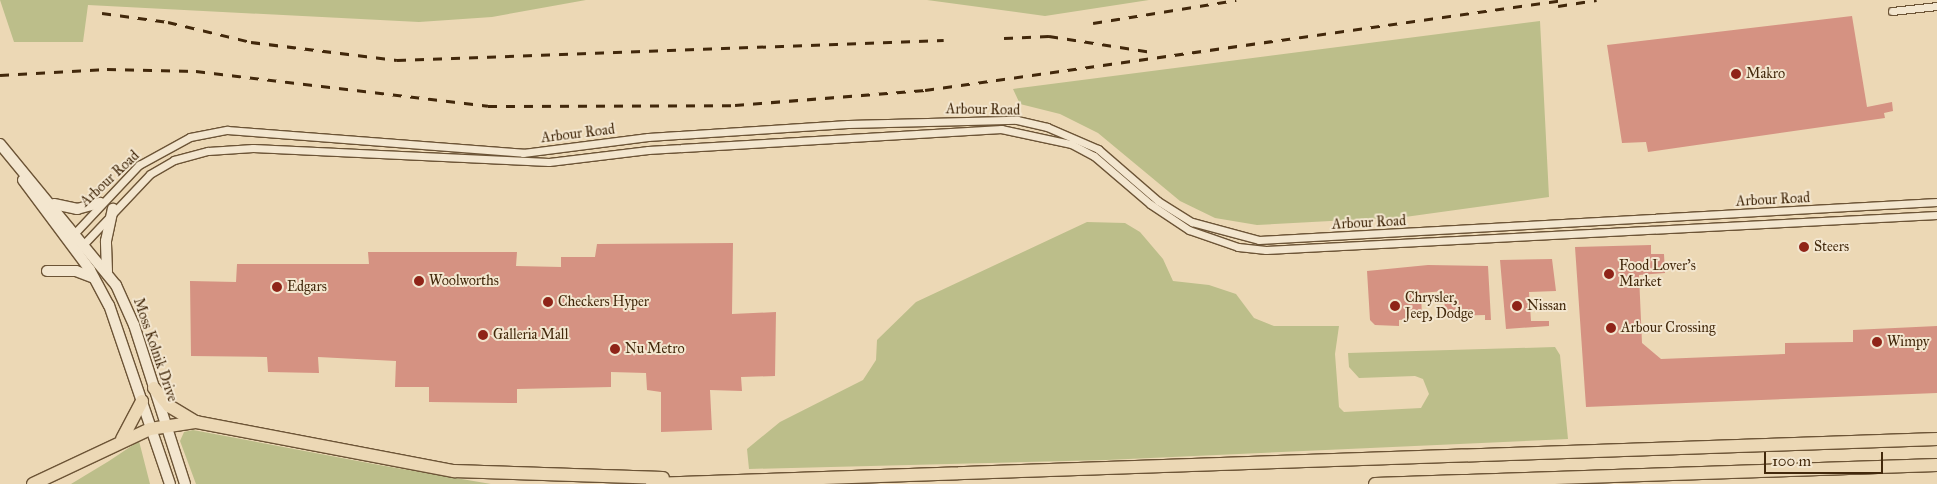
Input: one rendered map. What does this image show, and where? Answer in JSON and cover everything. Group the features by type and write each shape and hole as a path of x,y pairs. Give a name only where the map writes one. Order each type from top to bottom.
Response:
{"highway":[{"path":"154,388 176,412 196,422 454,471 509,476 769,479"},
{"path":"120,440 134,422 142,401"},
{"path":"33,484 120,440 166,425 196,422"},
{"path":"652,484 1937,440"},
{"path":"1375,484 1937,465"}],"main road":[{"name":"Moss Kolnik Drive","path":"0,144 53,204 107,273 134,325 184,479"},
{"name":"Moss Kolnik Drive","path":"0,150 77,252 95,279 121,336 150,429 169,480"},
{"path":"53,204 70,209 100,203"},
{"path":"107,273 106,241 113,209"},
{"path":"47,270 76,271 95,279"}],"street":[{"path":"1892,11 1937,6"},
{"name":"Arbour Road","path":"68,240 100,203 164,149 190,137 227,130 523,153 648,137 848,124 1017,120 1046,127 1098,149 1158,201 1192,222 1259,240 1937,202"},
{"name":"Arbour Road","path":"77,252 113,209 150,174 174,160 208,151 253,148 549,162 708,146 1024,131 1094,156 1150,204 1189,230 1238,247 1266,250 1937,215"},
{"path":"481,160 482,151"}],"green space":[{"path":"0,0 586,0 492,17 419,22 88,5 83,42 14,42"},
{"path":"927,0 1149,0 1045,16"},
{"path":"1540,21 1549,197 1405,217 1257,225 1215,218 1180,201 1098,133 1060,114 1020,104 1013,89"},
{"path":"1087,222 1125,223 1140,232 1163,259 1173,281 1209,285 1236,294 1254,318 1274,326 1339,326 1335,354 1339,407 1344,412 1421,408 1429,394 1423,379 1415,376 1359,378 1349,367 1348,353 1555,347 1560,355 1568,439 1106,460 749,469 747,449 780,422 863,380 876,360 877,340 916,302"},
{"path":"193,430 491,484 196,484 180,441 184,432"},
{"path":"139,441 150,484 71,484 109,461"}],"building":[{"name":"Makro","path":"1852,16 1867,107 1892,102 1893,111 1884,113 1885,118 1648,152 1646,142 1622,143 1607,45"},
{"name":"Galleria Mall","path":"733,243 732,314 776,312 775,376 741,377 742,391 710,390 712,430 661,432 661,392 647,390 646,373 611,372 611,387 517,389 517,403 429,402 429,387 395,387 396,361 318,357 319,373 268,372 267,357 191,356 190,281 236,282 237,264 369,264 368,252 517,252 516,266 561,267 561,257 595,257 597,244"},
{"name":"Arbour Crossing","path":"1651,245 1651,254 1664,254 1665,273 1639,275 1642,343 1661,359 1785,354 1785,343 1853,342 1853,330 1937,326 1937,393 1586,407 1575,247"},
{"name":"Nissan","path":"1552,259 1556,291 1529,292 1531,321 1549,321 1549,326 1506,329 1500,260"},
{"path":"1428,265 1488,266 1491,320 1485,320 1485,315 1445,316 1444,291 1421,293 1422,318 1399,320 1399,326 1375,325 1370,320 1367,271"}],"railway":[{"path":"1093,23 1236,0"},
{"path":"0,75 107,69 196,71 488,106 735,105 925,90 1564,0"},
{"path":"1558,6 1597,0"},
{"path":"102,13 168,22 251,42 397,60 944,40"},
{"path":"1004,38 1049,36 1152,52"}],"place":[{"name":"Makro","path":"1736,74"},
{"name":"Steers","path":"1804,247"},
{"name":"Food Lover's Market","path":"1609,274"},
{"name":"Woolworths","path":"419,281"},
{"name":"Edgars","path":"277,287"},
{"name":"Checkers Hyper","path":"548,302"},
{"name":"Chrysler, Jeep, Dodge","path":"1395,306"},
{"name":"Nissan","path":"1517,306"},
{"name":"Arbour Crossing","path":"1611,328"},
{"name":"Galleria Mall","path":"483,335"},
{"name":"Wimpy","path":"1877,342"},
{"name":"Nu Metro","path":"615,349"}]}
